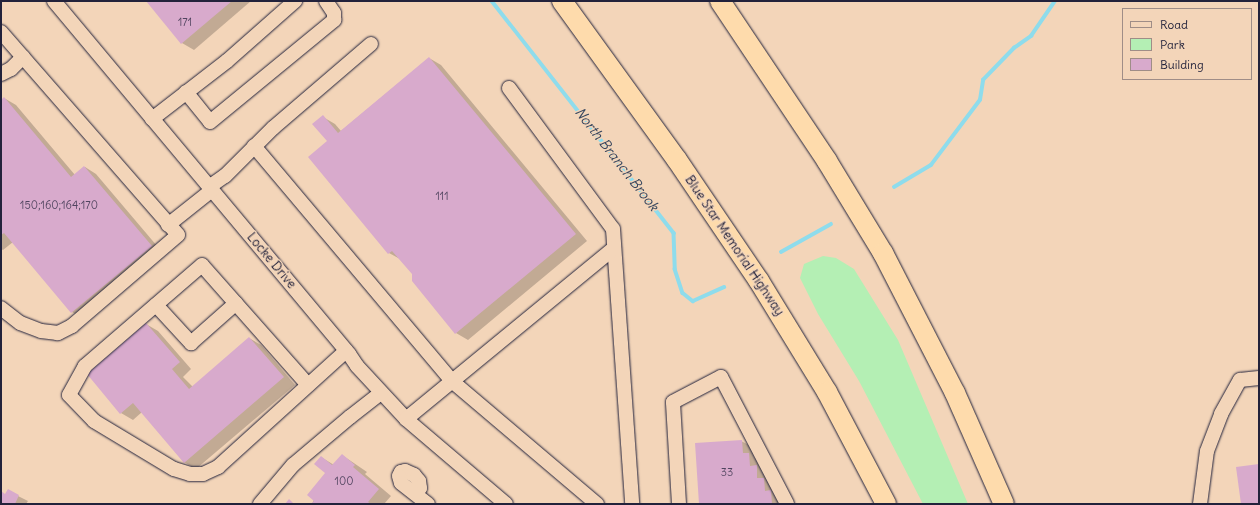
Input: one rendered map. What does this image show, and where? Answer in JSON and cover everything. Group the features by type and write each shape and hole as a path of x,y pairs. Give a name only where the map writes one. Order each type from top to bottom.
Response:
{"highway":[{"name":"Blue Star Memorial Highway","path":"562,1 677,160 759,281 827,392 886,504"},
{"path":"720,1 827,161 884,253 952,386 1004,504"}],"street":[{"name":"Locke Drive","path":"54,1 381,393 406,419 506,504"},
{"path":"152,118 227,61 295,1"},
{"path":"186,92 210,122 334,20 334,13 326,1"},
{"path":"1,32 178,235 72,326 58,333 41,332 20,323 1,308"},
{"path":"168,224 211,189 254,146 372,44"},
{"path":"1,74 11,69 23,57"},
{"path":"509,88 613,229 632,504"},
{"path":"254,146 453,382 597,504"},
{"path":"406,419 453,382 614,248"},
{"path":"308,385 202,265 85,366 69,394 94,421 174,469 190,474 204,474 218,467 346,351"},
{"path":"156,305 191,343 236,303"},
{"path":"679,504 673,402 721,377 787,504"},
{"path":"1200,504 1207,451 1221,414 1240,380 1259,378"},
{"path":"260,504 293,465 381,393"},
{"path":"415,493 428,504"}],"green space":[{"path":"823,256 836,258 854,269 898,340 968,504 923,504 859,381 818,314 800,278 804,264"}],"building":[{"path":"146,1 232,1 181,44"},
{"path":"429,57 576,234 455,334 412,281 412,274 392,251 388,254 308,157 327,141 312,124 323,115 338,133"},
{"path":"4,97 71,177 84,166 152,246 71,313 4,233 1,235 1,100"},
{"path":"146,323 180,362 172,369 189,389 249,337 284,377 184,463 133,403 120,414 87,374"},
{"path":"742,440 743,453 749,453 750,466 757,465 757,478 764,478 765,491 771,490 772,504 699,504 695,443"},
{"path":"342,454 355,465 353,467 379,489 368,502 371,504 311,504 314,501 307,495 325,473 314,464 321,456 332,465"},
{"path":"1259,464 1259,504 1241,504 1236,467"},
{"path":"8,489 19,495 15,504 1,504 1,491 5,494"},
{"path":"289,499 294,504 285,504"}],"waterway":[{"name":"North Branch Brook","path":"492,1 674,233 675,269 683,293 693,301 724,287"},
{"name":"North Branch Brook","path":"894,187 931,165 980,100 983,80 1014,48 1031,36 1055,1"},
{"name":"North Branch Brook","path":"781,252 831,224"}]}
